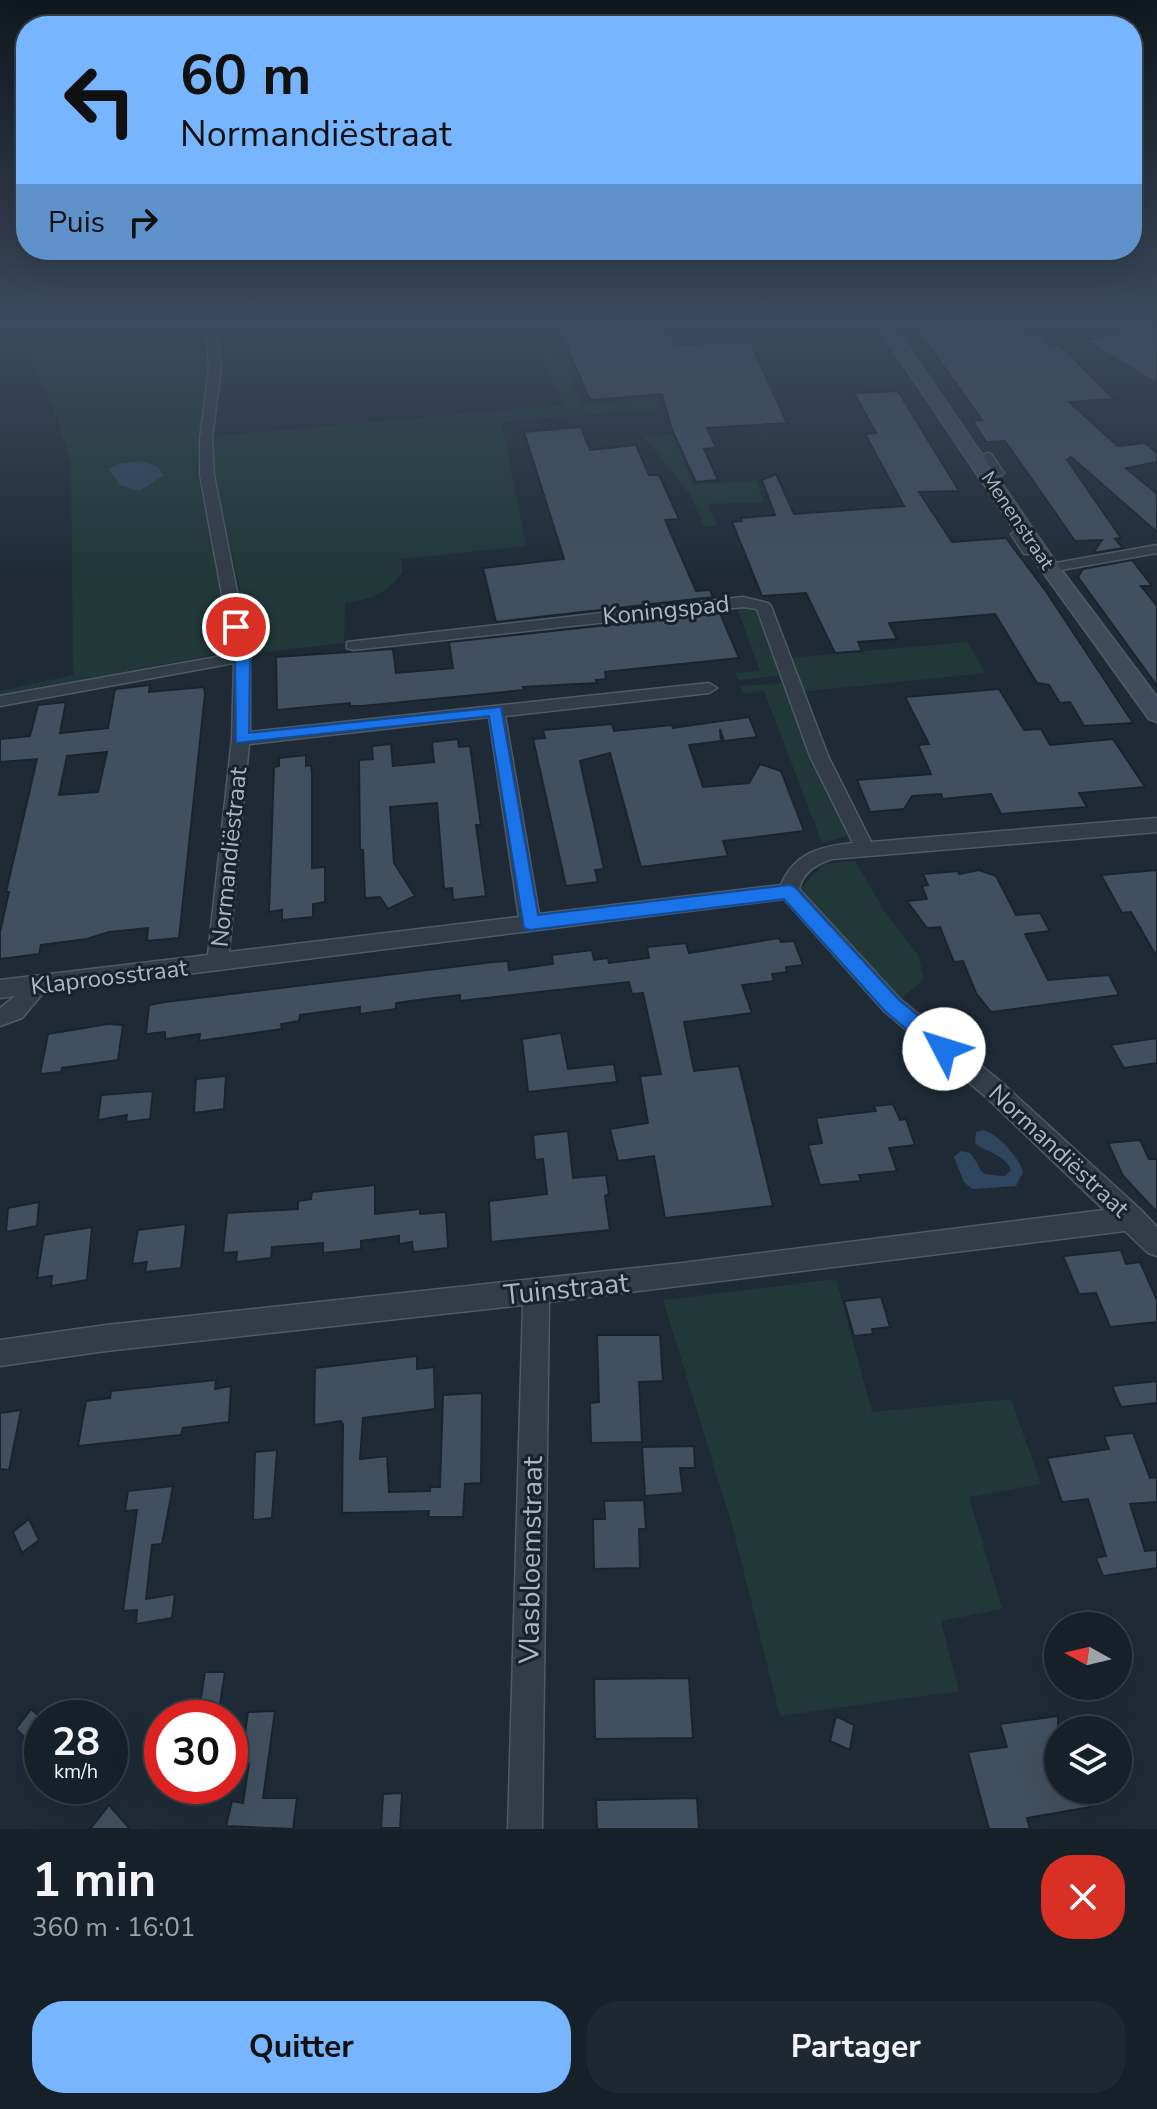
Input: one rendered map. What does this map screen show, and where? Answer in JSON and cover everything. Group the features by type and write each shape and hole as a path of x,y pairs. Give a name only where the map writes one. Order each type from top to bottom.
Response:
{"main road":[{"name":"Menenstraat","path":"941,407 1050,568 1157,714"}],"street":[{"name":"Normandiëstraat","path":"210,407 206,439 207,475 242,657 241,739 217,964 789,891 892,1005 993,1089 1157,1244"},
{"path":"1050,568 1157,549"},
{"name":"Koningspad","path":"353,645 743,602 763,606 819,756 865,849"},
{"path":"0,701 242,657"},
{"path":"241,739 709,688"},
{"path":"496,710 530,923"},
{"path":"789,891 791,877 820,855 1157,825"},
{"name":"Klaproosstraat","path":"0,989 217,964"},
{"path":"0,1017 14,1012 37,986"},
{"name":"Tuinstraat","path":"0,1353 1132,1218"},
{"name":"Vlasbloemstraat","path":"525,1829 536,1291"}],"green space":[{"path":"53,407 204,407 196,468 231,644 227,652 0,697 0,691 73,675 71,464"},
{"path":"537,407 660,409 502,422 526,546 401,559 402,573 390,586 370,598 345,603 344,643 254,653 213,467 214,436"},
{"path":"672,434 693,484 756,481 764,502 708,504 717,526 704,527 690,494 644,437"},
{"path":"736,606 761,611 783,675 739,680 735,673 760,671"},
{"path":"967,642 986,673 801,692 788,658"},
{"path":"785,683 847,836 822,843 764,691 743,693 740,686"},
{"path":"855,861 885,912 918,955 924,979 901,999 799,890 824,864"},
{"path":"836,1279 872,1412 1011,1399 1041,1484 969,1497 1002,1609 941,1621 959,1691 780,1716 732,1525 663,1300"}],"water":[{"path":"142,461 158,467 164,475 139,491 120,485 109,469 118,464"},
{"path":"983,1130 1001,1141 1017,1160 1023,1172 1016,1186 972,1189 964,1182 954,1157 961,1151 970,1153 982,1172 988,1175 1005,1176 1011,1170 1000,1157 975,1143 976,1132"}],"building":[{"path":"666,407 780,407 787,423 707,428 716,448 704,449 718,480 696,482 672,430"},
{"path":"862,407 908,407 959,491 919,492 952,542 1006,538 1045,590 1133,723 1084,726 1070,702 1060,703 1049,685 1037,683 995,614 889,623 897,639 858,642 862,651 835,653 806,593 762,596 732,522 742,521 741,518 775,515 762,480 776,474 794,514 904,506 865,434 876,433"},
{"path":"973,407 1075,407 1118,446 1145,443 1157,453 1157,462 1126,468 1157,494 1157,532 1071,457 1067,460 1121,538 1115,539 1123,548 1093,553 1102,540 1075,541 1005,441 986,442 973,421 982,420"},
{"path":"581,427 590,450 636,445 649,475 659,475 679,519 665,520 696,591 710,590 713,597 496,622 483,568 564,559 524,432"},
{"path":"1132,560 1152,586 1141,586 1157,606 1157,686 1078,577 1083,569"},
{"path":"720,613 739,658 605,672 606,679 596,680 597,683 523,687 524,690 362,706 350,706 350,703 277,710 276,657 393,649 396,673 453,668 449,642"},
{"path":"150,685 149,692 204,687 179,938 147,941 148,928 109,932 87,939 41,945 39,954 0,959 0,932 9,892 6,892 37,759 0,762 0,739 30,736 38,705 66,702 60,733 108,728 115,689","holes":["107,752 98,792 59,795 67,756"]},
{"path":"999,689 1024,730 1041,729 1050,745 1113,739 1145,787 1079,793 1087,807 1001,814 991,794 943,799 941,794 912,796 904,809 870,812 857,780 931,774 918,745 929,744 905,697"},
{"path":"749,717 757,737 724,741 720,729 721,741 689,745 703,787 749,783 760,764 781,771 804,831 723,841 728,856 641,867 610,753 580,761 604,869 595,870 598,882 566,886 533,739 545,738 543,730 612,724 614,731 672,725 673,728"},
{"path":"458,739 459,747 470,746 481,825 476,825 486,896 453,900 452,888 444,889 437,803 390,807 394,863 415,896 388,909 380,897 365,898 363,850 360,850 359,760 373,759 372,746 391,744 393,766 434,762 432,742"},
{"path":"306,755 306,766 311,765 312,775 312,868 325,867 325,902 313,904 313,917 282,920 282,910 269,912 274,767 279,766 279,758"},
{"path":"979,870 996,876 1016,915 1040,913 1050,931 1025,934 1048,980 1109,975 1119,995 991,1012 976,993 963,961 954,962 940,927 927,928 907,901 927,899 922,886 928,885 923,874 958,871 959,874"},
{"path":"1157,870 1157,957 1131,912 1122,913 1101,875"},
{"path":"779,938 781,942 794,941 803,965 786,967 787,972 772,974 774,981 742,985 752,1013 684,1022 694,1071 739,1066 773,1206 665,1218 654,1156 618,1161 610,1129 648,1123 640,1076 661,1074 643,993 632,994 629,982 460,1001 460,995 425,999 396,1003 396,1009 360,1014 360,1007 300,1015 299,1021 281,1024 282,1029 199,1041 200,1034 165,1039 165,1032 146,1034 149,1005 165,1002 493,962 508,961 509,970 553,964 552,955 592,950 594,960 608,958 609,963 649,958 647,947 686,943 689,953"},
{"path":"108,1024 123,1025 118,1060 40,1074 48,1034"},
{"path":"561,1033 568,1069 614,1064 617,1082 528,1092 522,1039"},
{"path":"1157,1038 1157,1063 1124,1068 1111,1045"},
{"path":"226,1076 224,1109 194,1113 196,1079"},
{"path":"153,1091 150,1119 126,1122 127,1115 98,1120 101,1095"},
{"path":"893,1104 900,1120 906,1119 915,1145 889,1148 897,1171 859,1175 861,1181 820,1185 808,1145 822,1143 816,1118 876,1111 874,1106"},
{"path":"568,1131 573,1178 606,1175 609,1194 605,1196 610,1230 491,1242 489,1201 547,1194 543,1159 535,1160 533,1135"},
{"path":"1140,1140 1149,1159 1157,1159 1157,1212 1123,1176 1108,1143"},
{"path":"375,1185 375,1214 420,1209 420,1214 446,1212 448,1248 413,1252 412,1242 399,1244 399,1236 361,1241 361,1249 323,1253 323,1243 272,1247 271,1258 236,1262 237,1252 223,1253 227,1213 298,1209 298,1201 311,1199 312,1192"},
{"path":"39,1202 37,1226 6,1232 8,1208"},
{"path":"186,1224 181,1268 145,1272 147,1262 132,1264 138,1230"},
{"path":"92,1227 87,1280 51,1286 52,1276 37,1278 44,1235"},
{"path":"1121,1250 1126,1264 1140,1262 1157,1300 1157,1322 1110,1327 1096,1293 1079,1294 1063,1256"},
{"path":"881,1297 890,1327 872,1329 873,1334 854,1336 844,1301"},
{"path":"597,1335 660,1335 663,1381 639,1382 642,1442 591,1443 590,1403 599,1402"},
{"path":"417,1356 417,1369 434,1367 435,1409 363,1418 360,1459 387,1456 389,1492 430,1491 430,1487 440,1487 443,1395 482,1393 481,1483 465,1484 463,1517 428,1517 429,1511 342,1513 343,1424 341,1421 314,1425 315,1368"},
{"path":"216,1380 215,1389 231,1386 229,1422 183,1428 181,1435 78,1446 86,1401 110,1398 111,1391"},
{"path":"1157,1381 1157,1403 1121,1407 1112,1386"},
{"path":"21,1410 9,1470 0,1469 0,1413"},
{"path":"1133,1433 1150,1478 1157,1477 1157,1502 1130,1504 1145,1551 1157,1550 1157,1568 1103,1576 1096,1558 1106,1556 1088,1499 1062,1502 1047,1458 1109,1449 1104,1436"},
{"path":"694,1446 695,1468 680,1468 683,1493 645,1496 642,1447"},
{"path":"277,1450 272,1518 253,1520 255,1452"},
{"path":"173,1486 162,1544 152,1545 146,1599 175,1594 172,1618 136,1624 137,1610 123,1611 137,1510 125,1511 128,1491"},
{"path":"644,1500 646,1529 639,1529 640,1568 594,1569 593,1519 605,1519 604,1501"},
{"path":"29,1519 39,1540 22,1553 13,1532"},
{"path":"205,1672 225,1672 221,1700 201,1700"},
{"path":"689,1678 693,1738 595,1739 594,1679"},
{"path":"275,1711 263,1798 297,1798 293,1829 226,1826 231,1804 248,1804 248,1712"},
{"path":"836,1716 854,1725 850,1750 830,1741"},
{"path":"24,1718 24,1737 16,1729"},
{"path":"1044,1718 1044,1804 1089,1804 1090,1807 1027,1818 1030,1829 989,1829 968,1752 1007,1747 1000,1724"},
{"path":"402,1793 400,1828 381,1828 383,1794"},
{"path":"697,1798 699,1829 597,1829 596,1800"},
{"path":"109,1805 130,1829 90,1829"}],"route":[{"path":"236,627 242,657 241,739 496,710 530,923 789,891 892,1005 944,1049"}]}
